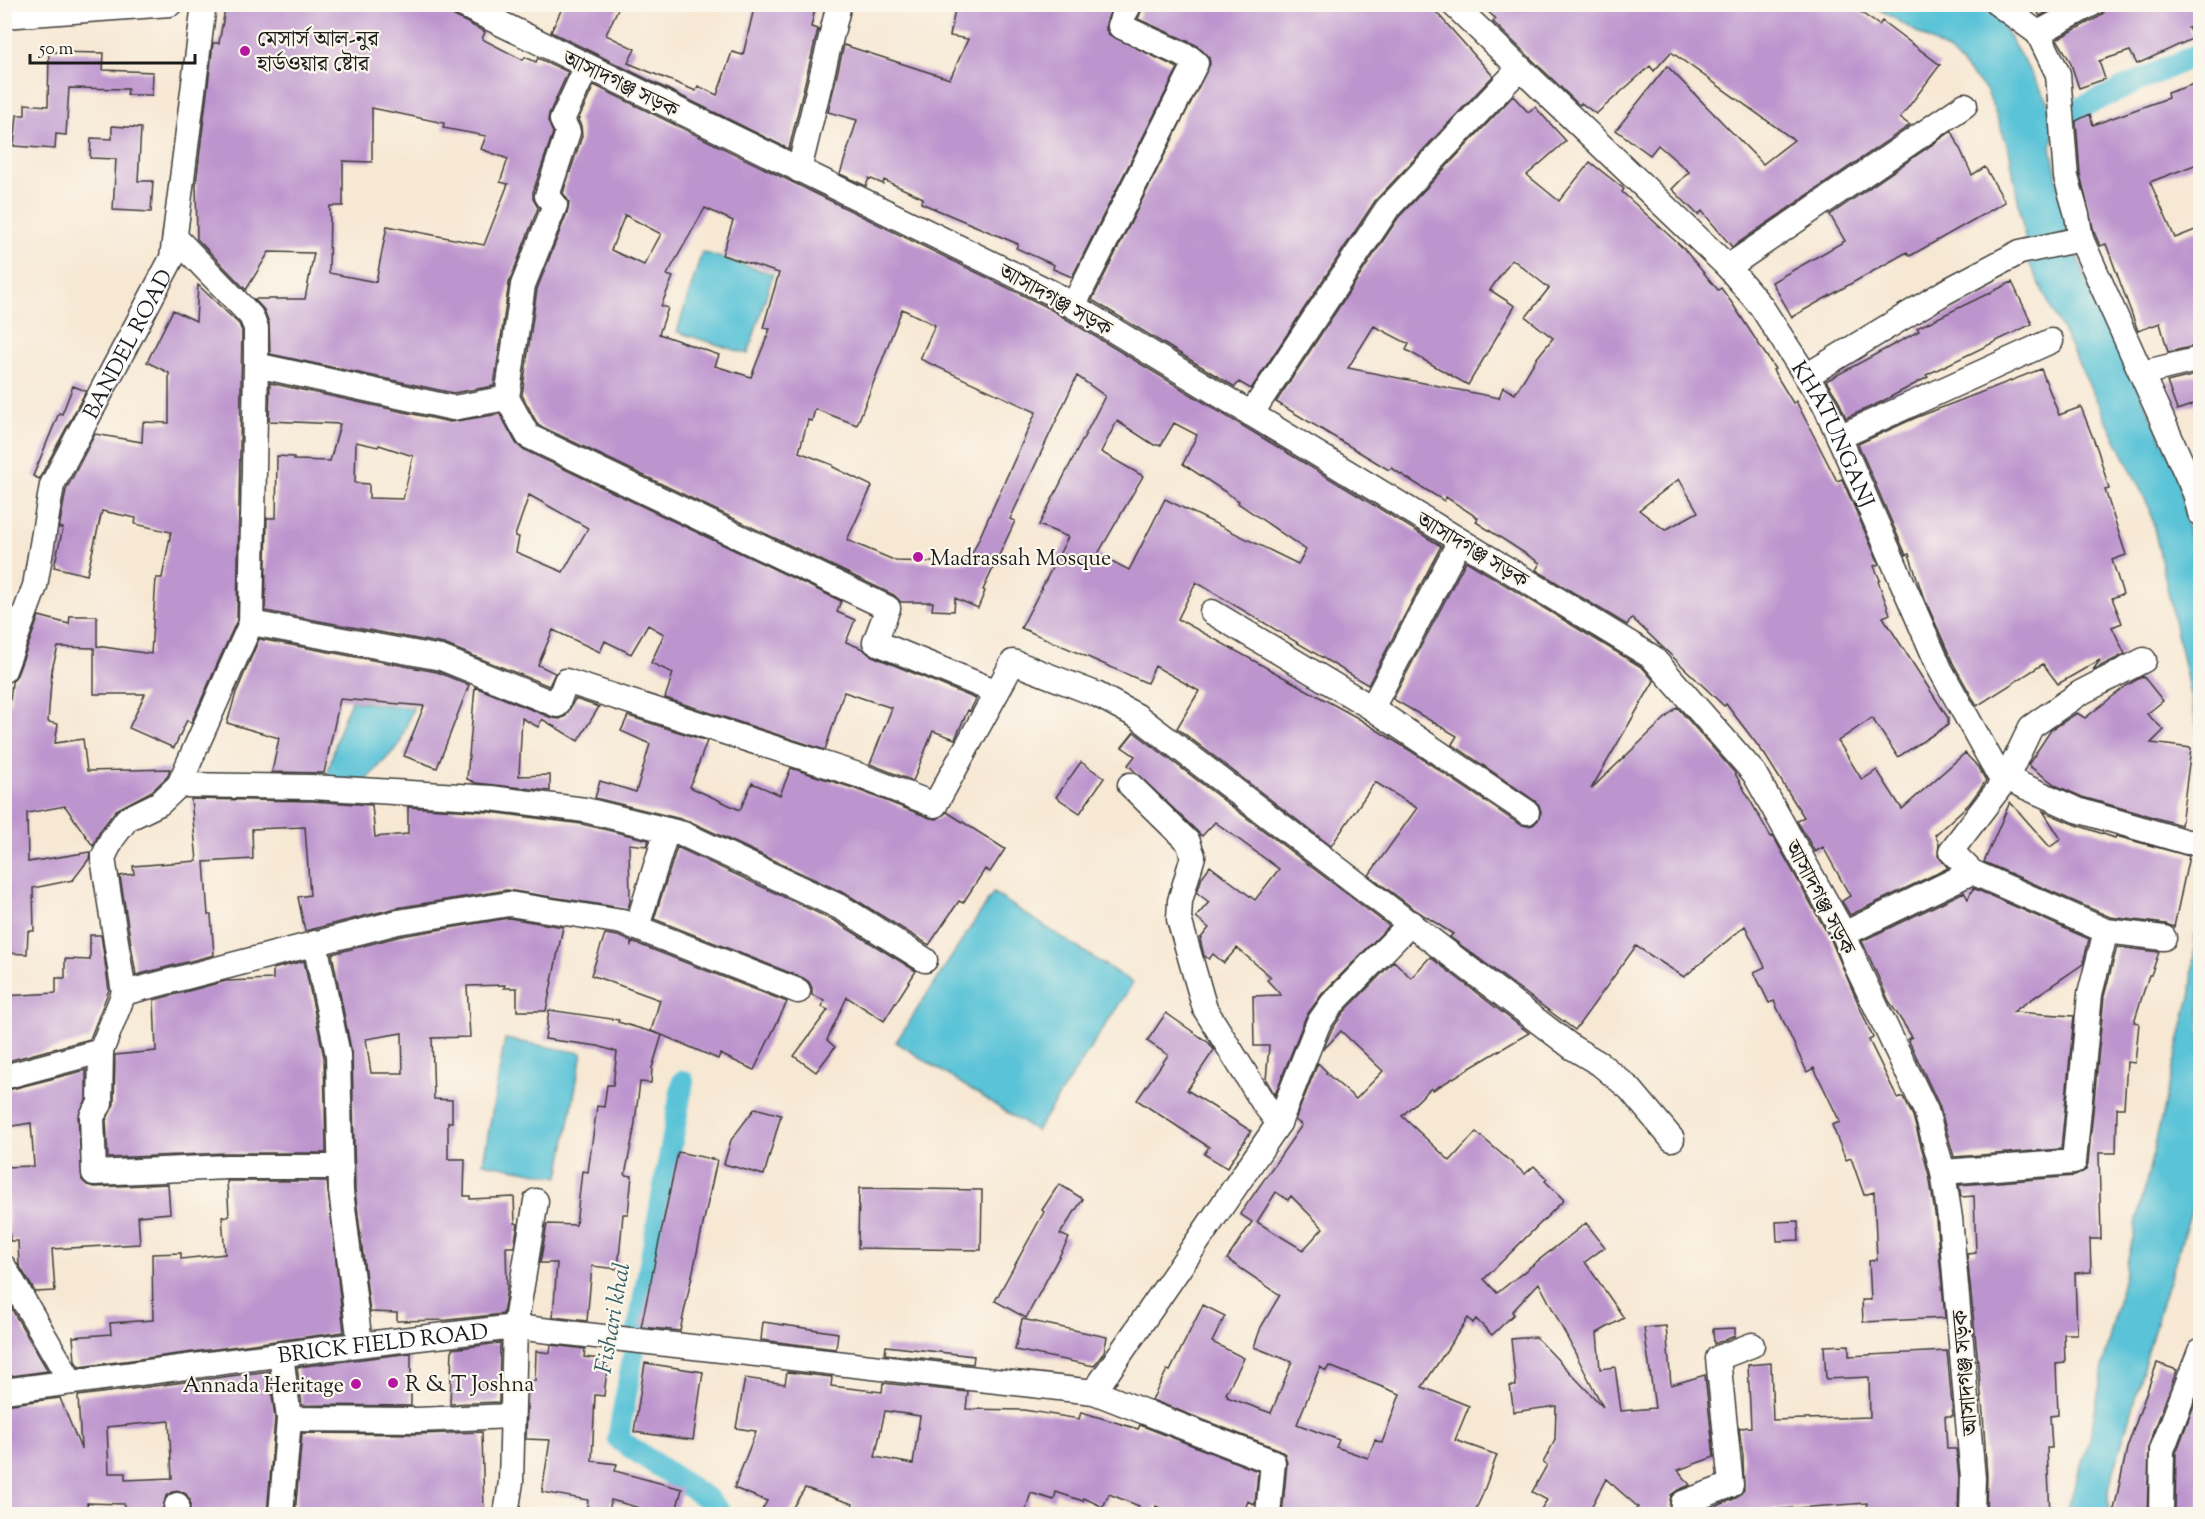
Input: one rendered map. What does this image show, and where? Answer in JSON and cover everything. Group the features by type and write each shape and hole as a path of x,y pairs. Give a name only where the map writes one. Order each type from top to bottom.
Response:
{"street":[{"path":"4,16 170,4"},
{"name":"BANDEL ROAD","path":"4,670 35,586 52,485 172,258 204,4"},
{"name":"আসাদগঞ্জ সড়ক","path":"461,4 1052,293 1652,657 1754,773 1844,934 1857,967 1926,1111 1943,1172 1950,1218 1973,1478 1972,1515"},
{"path":"799,170 839,4"},
{"path":"1073,306 1196,63 1190,58 1120,26 1130,4"},
{"name":"KHATUNGANJ","path":"1453,4 1728,267 1761,306 1826,407 1940,669 1999,775 2077,810 2194,842"},
{"path":"1998,4 2038,33 2058,74 2066,177 2081,239 2195,493 2200,513"},
{"path":"2038,33 2092,4"},
{"path":"587,66 562,120 568,132 547,196 555,205 523,285 507,398 528,436 888,608 875,642 997,692"},
{"path":"1251,414 1387,209 1520,68"},
{"path":"1728,267 1965,105"},
{"path":"175,237 251,316 256,328 250,622 179,785 160,803 127,819 112,839 103,858 124,993 100,1051 100,1104 92,1116 94,1173 227,1167 341,1167"},
{"path":"1806,376 1945,292 2020,252 2081,239"},
{"path":"1839,437 2051,341"},
{"path":"2142,373 2200,359"},
{"path":"256,364 453,408 507,398"},
{"path":"1372,708 1460,541"},
{"path":"1212,612 1372,708 1527,812"},
{"path":"250,622 441,658 557,705 566,681 780,752 858,775 935,805 1013,662 1096,694 1137,716 1574,1048 1608,1071 1630,1089 1672,1139"},
{"path":"2144,660 2080,693 2031,727 2006,779 1952,851 1972,872 2106,931 2164,938"},
{"path":"179,785 312,787 490,798 585,810 683,834 842,908 925,960"},
{"path":"1130,785 1188,842 1193,856 1180,901 1179,919 1205,1010 1253,1087 1279,1123"},
{"path":"637,927 667,830"},
{"path":"1844,934 1972,872"},
{"path":"124,993 398,921 509,904 622,921 798,991"},
{"path":"1094,1392 1279,1123 1318,1024 1327,1010 1410,923"},
{"path":"1943,1172 2074,1162 2090,994 2106,931"},
{"path":"315,944 338,1055 341,1191 360,1344"},
{"path":"4,1077 100,1051"},
{"path":"506,1515 511,1482 515,1327 536,1202"},
{"path":"4,1267 71,1382"},
{"name":"BRICK FIELD ROAD","path":"4,1390 360,1344 515,1327 1094,1392 1274,1462 1268,1515"},
{"path":"1682,1515 1683,1503 1731,1485 1718,1358 1752,1345"},
{"path":"2161,1515 2162,1450 2200,1351"},
{"path":"281,1354 289,1419 281,1515"},
{"path":"289,1419 417,1420 512,1416"}],"water":[{"path":"1872,5 1980,5 1994,12 2058,118 2051,147 2067,229 2086,279 2177,471 2200,594 2200,740 2150,509 2030,265 2009,150 1987,91 1950,52"},
{"path":"702,252 773,274 748,354 677,332"},
{"path":"351,701 413,708 399,745 365,781 326,779 340,727"},
{"path":"2200,876 2200,1183 2160,1309 2108,1492 2109,1514 2066,1514 2091,1432 2106,1352 2191,992"},
{"path":"993,893 1133,983 1036,1131 896,1042"},
{"path":"505,1039 582,1053 559,1177 483,1163"}],"building":[{"path":"226,4 447,4 454,16 485,32 482,39 523,60 525,57 536,62 538,58 568,72 549,114 548,121 553,133 533,192 533,199 538,208 509,283 494,386 453,393 270,354 269,323 264,310 254,299 305,299 314,253 269,252 246,290 197,239 196,184 213,43 219,43","holes":["372,108 444,123 443,128 486,136 481,149 508,159 500,182 508,184 484,245 387,226 376,282 329,273 330,206 343,206 343,161 372,162"]},
{"path":"564,4 620,4 606,35 635,49 628,63 696,91 698,86 717,95 732,52 743,55 755,4 816,4 811,27 818,29 789,149 551,32"},
{"path":"956,4 1113,4 1106,23 1109,35 1178,68 1072,277 1053,269 1054,265 1016,248 1018,244 921,203 923,198 884,180 883,184 869,178 866,186 840,174 857,120 828,112 844,45 950,79 968,39 950,36"},
{"path":"1144,4 1429,4 1493,76 1375,201 1251,389 1239,382 1235,387 1092,300 1210,64 1209,57 1196,45 1138,19"},
{"path":"1480,4 1850,5 1879,25 1882,21 1940,65 1900,118 1910,125 1732,247 1702,211 1698,215 1672,189 1689,172 1658,145 1650,155 1616,130 1667,66 1763,164 1794,140 1671,52 1654,71 1650,66 1596,114 1581,103 1580,105 1577,103 1493,22 1496,19"},
{"path":"2033,4 2061,4 2040,16"},
{"path":"2106,4 2200,4 2200,22 2188,28 2194,38 2137,64 2130,51 2099,61 2105,79 2079,88 2070,61 2057,39 2099,17 2104,12"},
{"path":"49,52 104,53 103,70 153,72 152,95 127,95 128,89 69,88 66,135 56,134 55,149 14,146 17,115 25,115 25,104 48,106"},
{"path":"2200,82 2200,163 2150,182 2175,238 2200,228 2200,345 2168,352 2160,323 2138,331 2106,244 2100,246 2094,232 2080,174 2076,121 2090,114 2093,125 2168,98 2167,93"},
{"path":"594,85 1045,306 1441,546 1368,685 1196,582 1178,619 1356,717 1519,824 1533,825 1538,820 1541,812 1535,801 1452,744 1457,736 1393,699 1466,561 1643,668 1654,681 1591,789 1677,707 1734,772 1831,940 1873,1038 1869,1040 1898,1099 1903,1097 1913,1116 1929,1175 1936,1220 1945,1318 1863,1322 1862,1300 1871,1300 1869,1261 1877,1260 1874,1192 1864,1195 1851,1158 1846,1160 1832,1125 1840,1122 1814,1068 1807,1072 1774,1001 1769,1003 1754,972 1765,967 1745,926 1684,977 1636,946 1575,1030 1450,937 1453,934 1414,909 1369,875 1417,808 1375,782 1331,846 1177,728 1199,691 1155,666 1147,683 1021,628 1068,537 1039,525 1105,396 1077,376 1010,519 1015,521 983,590 985,591 978,608 955,598 954,611 932,610 933,602 901,602 894,595 538,425 522,395 537,289 568,210 569,202 563,193 582,136 578,120","holes":["705,208 733,221 722,255 779,273 763,328 770,329 751,377 715,366 719,355 659,334 668,308 661,306 673,277 667,275","625,215 661,234 644,265 611,250","902,309 935,325 920,359 1036,412 968,563 896,561 847,540 872,486 833,465 799,452 808,420 812,421 815,409 857,425","1117,421 1154,445 1161,445 1174,423 1197,435 1183,464 1306,550 1298,564 1165,499 1129,570 1098,554 1143,476 1101,452"]},
{"path":"1513,96 1528,112 1535,107 1566,141 1527,175 1559,201 1590,162 1624,189 1622,192 1684,249 1718,290 1721,288 1775,369 1773,370 1793,403 1796,401 1837,481 1842,479 1879,564 1874,566 1890,614 1883,617 1948,718 1948,725 1898,757 1872,718 1838,741 1862,780 1877,770 1902,809 1965,753 1979,768 1986,781 1969,804 1935,835 1939,843 1938,856 1948,868 1850,915 1842,901 1850,896 1823,847 1815,852 1797,821 1804,817 1765,755 1726,704 1724,706 1632,618 1627,625 1536,570 1540,563 1476,522 1478,518 1446,497 1444,501 1276,402 1398,218","holes":["1512,259 1549,288 1526,317 1553,338 1536,359 1515,394 1503,387 1499,398 1348,368 1374,326 1409,344 1406,350 1468,385 1515,306 1490,290","1679,479 1698,512 1665,530 1639,510"]},
{"path":"112,126 141,128 138,181 153,181 151,212 113,210 116,159 90,158 91,138 112,139"},
{"path":"1952,131 1972,175 1985,167 2005,202 1910,256 1907,252 1792,317 1772,282 1845,241 1830,215"},
{"path":"2012,282 2032,324 1926,375 1928,377 1846,418 1838,399 1826,381 1919,331 1917,328"},
{"path":"198,285 239,324 242,331 237,620 191,723 187,720 174,748 129,728 145,694 94,694 94,648 58,647 52,669 48,722 58,724 55,743 83,739 87,771 170,769 167,777 152,791 116,810 100,831 93,846 65,806 27,813 28,862 90,852 89,859 73,880 33,888 34,931 28,931 27,954 4,953 4,701 10,702 12,682 17,675 39,616 69,624 70,616 97,616 97,646 151,654 156,578 162,578 171,532 135,524 136,518 102,511 87,575 54,567 63,528 59,528 66,490 95,434 142,442 143,422 169,423 169,373 147,362 173,310 196,321"},
{"path":"2041,369 2059,415 2081,407 2098,451 2109,489 2105,490 2126,555 2112,560 2123,594 2112,598 2122,623 2112,627 2125,654 2093,670 2100,660 2058,684 2043,664 1977,706 1953,663 1922,593 1909,554 1906,555 1858,444 1915,418"},
{"path":"2200,374 2200,402 2177,410 2167,382"},
{"path":"270,383 450,422 500,414 516,443 522,449 841,601 837,612 855,620 846,642 863,649 870,655 976,699 970,711 968,710 955,739 933,731 913,781 870,764 892,708 844,692 825,750 665,698 673,673 651,663 664,634 648,625 631,654 605,641 600,652 553,630 538,665 555,673 549,686 444,644 265,611 267,518 276,518 277,456 294,457 294,460 330,461 340,424 269,421","holes":["356,442 378,447 379,445 413,456 403,499 369,498 369,484 355,483","529,495 588,528 563,572 516,552 519,537 515,536"]},
{"path":"73,386 86,391 39,479 33,476 59,413 62,414"},
{"path":"259,639 437,672 469,685 437,768 404,756 424,706 340,699 324,773 272,772 279,738 227,723 236,693"},
{"path":"2143,676 2163,701 2147,714 2164,730 2151,743 2191,748 2181,825 2082,797 2057,786 2028,765 2051,730 2077,713 2085,718 2126,686"},
{"path":"475,687 552,718 560,719 566,716 575,699 599,707 578,741 542,719 538,727 522,718 519,776 550,775 550,791 476,783 467,779"},
{"path":"628,716 707,741 690,787 740,810 752,783 780,795 791,768 853,788 930,818 937,819 947,812 1005,849 990,872 985,869 963,903 959,901 929,945 848,895 689,821 595,798 600,781 636,792 650,744 621,731"},
{"path":"1134,732 1389,926 1322,994 1306,1016 1275,1095 1266,1080 1269,1046 1254,1046 1253,996 1281,995 1267,980 1271,977 1237,948 1224,963 1213,954 1209,959 1204,956 1200,939 1209,928 1196,917 1209,902 1197,893 1202,877 1210,866 1255,900 1279,869 1215,822 1202,836 1128,765 1135,756 1122,747"},
{"path":"1081,762 1104,778 1080,813 1056,797"},
{"path":"191,799 311,801 372,805 375,837 408,834 408,807 490,812 582,824 649,840 647,846 629,844 630,901 628,909 507,890 396,908 305,931 298,897 310,895 305,827 252,829 253,859 204,862 214,955 136,975 120,876 134,874 133,866 197,861"},
{"path":"2010,802 2050,847 2061,839 2043,811 2115,838 2116,836 2189,856 2174,927 2110,917 1984,862"},
{"path":"677,847 835,921 916,971 884,1021 847,997 827,1040 835,1047 816,1072 794,1056 828,1010 822,1007 824,1000 812,995 809,982 654,919"},
{"path":"1973,888 2089,939 2083,964 2013,1012 2074,1016 2061,1149 1954,1157 1939,1105 1908,1039 1912,1037 1889,1001 1862,941 1964,892 1968,899"},
{"path":"509,918 563,927 546,1011 517,1011 517,988 504,988 505,985 467,986 470,1037 432,1038 434,1099 452,1100 452,1122 448,1122 448,1159 465,1159 464,1196 470,1196 470,1199 514,1197 515,1223 518,1224 514,1247 506,1247 507,1287 503,1314 448,1320 397,1321 397,1313 370,1312 355,1190 352,1054 332,954 401,936","holes":["402,1033 403,1073 371,1073 366,1039"]},
{"path":"605,934 618,936 631,941 631,945 633,942 787,1002 754,1070 720,1054 718,1059 651,1031 660,1000 591,975"},
{"path":"90,935 101,935 109,990 90,1039 4,1062 4,996 56,993 56,978 65,978 65,959 90,960"},
{"path":"2117,947 2159,952 2134,1022 2139,1023 2135,1063 2127,1062 2124,1108 2117,1108 2116,1153 2099,1153 2101,1239 2090,1239 2091,1272 2075,1273 2077,1334 2064,1334 2065,1363 2056,1364 2058,1415 2050,1416 2052,1448 2047,1448 2050,1515 1986,1515 1987,1477 1983,1414 1967,1254 1976,1253 1974,1196 1961,1197 1959,1185 2075,1176 2086,1170 2104,996"},
{"path":"1430,957 1529,1033 1433,1090 1431,1088 1402,1116 1450,1161 1476,1132 1525,1174 1534,1166 1564,1200 1484,1279 1497,1293 1586,1223 1605,1247 1585,1262 1624,1318 1597,1333 1600,1369 1615,1367 1621,1411 1655,1408 1644,1328 1666,1326 1671,1385 1705,1375 1714,1457 1678,1470 1690,1485 1671,1495 1668,1515 1631,1515 1638,1507 1606,1479 1587,1515 1537,1515 1547,1500 1532,1492 1547,1465 1543,1463 1555,1440 1556,1406 1514,1412 1510,1386 1516,1386 1511,1339 1536,1337 1603,1407 1539,1283 1512,1312 1514,1314 1492,1335 1476,1319 1473,1323 1468,1318 1422,1387 1469,1406 1455,1440 1497,1455 1473,1515 1282,1515 1287,1463 1285,1454 1278,1449 1152,1400 1167,1370 1170,1371 1203,1305 1225,1316 1212,1342 1244,1358 1226,1394 1227,1397 1271,1413 1292,1362 1254,1347 1261,1327 1280,1295 1227,1259 1252,1222 1240,1214 1302,1125 1295,1120 1318,1063 1356,1099 1383,1071 1341,1031 1323,1050 1331,1031 1343,1013 1394,961 1411,978","holes":["1276,1192 1288,1200 1291,1196 1323,1228 1303,1250 1257,1222","1329,1366 1400,1394 1382,1443 1375,1440 1368,1458 1336,1447 1339,1440 1297,1424 1320,1367 1326,1371"]},
{"path":"304,961 324,1057 326,1153 227,1153 108,1158 106,1120 114,1104 115,1055 156,1051 154,1000 226,981 273,979 273,969"},
{"path":"549,1010 619,1020 618,1022 662,1035 652,1068 651,1083 640,1082 625,1175 632,1176 628,1214 623,1214 618,1269 592,1266 587,1321 553,1317 557,1263 540,1263 547,1224 576,1225 582,1171 588,1172 597,1106 604,1107 607,1085 613,1085 617,1052 598,1046 545,1039"},
{"path":"1166,1013 1209,1043 1214,1050 1187,1090 1251,1131 1227,1168 1204,1154 1209,1147 1137,1100 1168,1055 1147,1041"},
{"path":"86,1070 86,1100 78,1116 82,1180 87,1185 95,1187 168,1184 170,1213 138,1216 140,1244 52,1249 55,1291 35,1292 19,1265 18,1241 10,1241 7,1196 4,1196 4,1167 34,1166 31,1123 7,1127 4,1091"},
{"path":"755,1108 781,1115 764,1175 724,1164 731,1140"},
{"path":"678,1152 717,1160 680,1331 641,1327"},
{"path":"227,1181 327,1181 344,1332 79,1367 75,1361 73,1337 111,1334 110,1323 153,1320 152,1254 181,1253 181,1259 225,1254 222,1217 229,1216"},
{"path":"1059,1184 1083,1199 1060,1234 1069,1238 1026,1318 995,1301 1044,1212 1042,1210"},
{"path":"859,1188 982,1190 981,1250 858,1248"},
{"path":"1798,1221 1799,1240 1777,1241 1776,1222"},
{"path":"4,1296 48,1371 4,1377"},
{"path":"1022,1319 1107,1337 1104,1352 1094,1366 1015,1350"},
{"path":"763,1322 838,1333 836,1349 761,1340"},
{"path":"1735,1328 1735,1336 1714,1344 1713,1329"},
{"path":"500,1343 499,1402 450,1404 452,1349"},
{"path":"551,1345 585,1349 584,1357 608,1360 604,1396 595,1395 592,1461 617,1464 615,1471 682,1489 675,1515 665,1515 611,1500 609,1515 586,1513 588,1500 542,1492 550,1440 526,1439 528,1381 535,1381 536,1351 550,1353"},
{"path":"1849,1345 1849,1356 1947,1351 1953,1416 1945,1416 1947,1449 1956,1449 1959,1478 1958,1515 1868,1515 1867,1503 1696,1515 1736,1498 1744,1490 1739,1428 1751,1427 1748,1365 1771,1363 1773,1420 1870,1417 1869,1377 1826,1379 1824,1346"},
{"path":"886,1346 974,1356 973,1364 885,1354"},
{"path":"411,1353 411,1406 302,1405 297,1367"},
{"path":"645,1363 703,1372 693,1440 634,1432"},
{"path":"2157,1363 2177,1370 2149,1445 2147,1515 2113,1515 2127,1448"},
{"path":"269,1371 275,1419 267,1515 226,1515 226,1512 190,1513 190,1500 180,1491 166,1496 161,1515 124,1515 124,1504 87,1503 87,1515 4,1515 4,1405 60,1398 81,1449 78,1396","holes":["169,1421 172,1478 125,1480 125,1473 109,1473 107,1427"]},
{"path":"787,1372 832,1377 831,1386 882,1392 883,1383 968,1392 966,1409 1024,1410 1079,1419 1081,1412 1138,1429 1140,1425 1258,1471 1255,1505 1248,1501 1243,1515 1175,1515 1156,1506 1154,1515 1136,1515 1139,1506 1109,1494 1103,1507 1084,1498 1083,1501 1056,1492 1054,1500 1031,1493 1024,1515 849,1515 853,1504 805,1488 788,1515 759,1515 767,1501 734,1488 756,1431 736,1428 745,1378 785,1384","holes":["885,1411 920,1416 913,1464 875,1457"]},
{"path":"2200,1389 2200,1515 2175,1515 2176,1453"},
{"path":"482,1432 484,1515 295,1515 302,1433"}],"waterway":[{"path":"2044,122 2058,118 2200,53"},
{"name":"Fishari khal","path":"683,1081 618,1439 709,1500 721,1514"}],"place":[{"name":"মেসার্স আল-নুর হার্ডওয়ার ষ্টোর","path":"245,51"},
{"name":"Madrassah Mosque","path":"918,557"},
{"name":"R & T Joshna","path":"393,1383"},
{"name":"Annada Heritage","path":"356,1384"}]}
